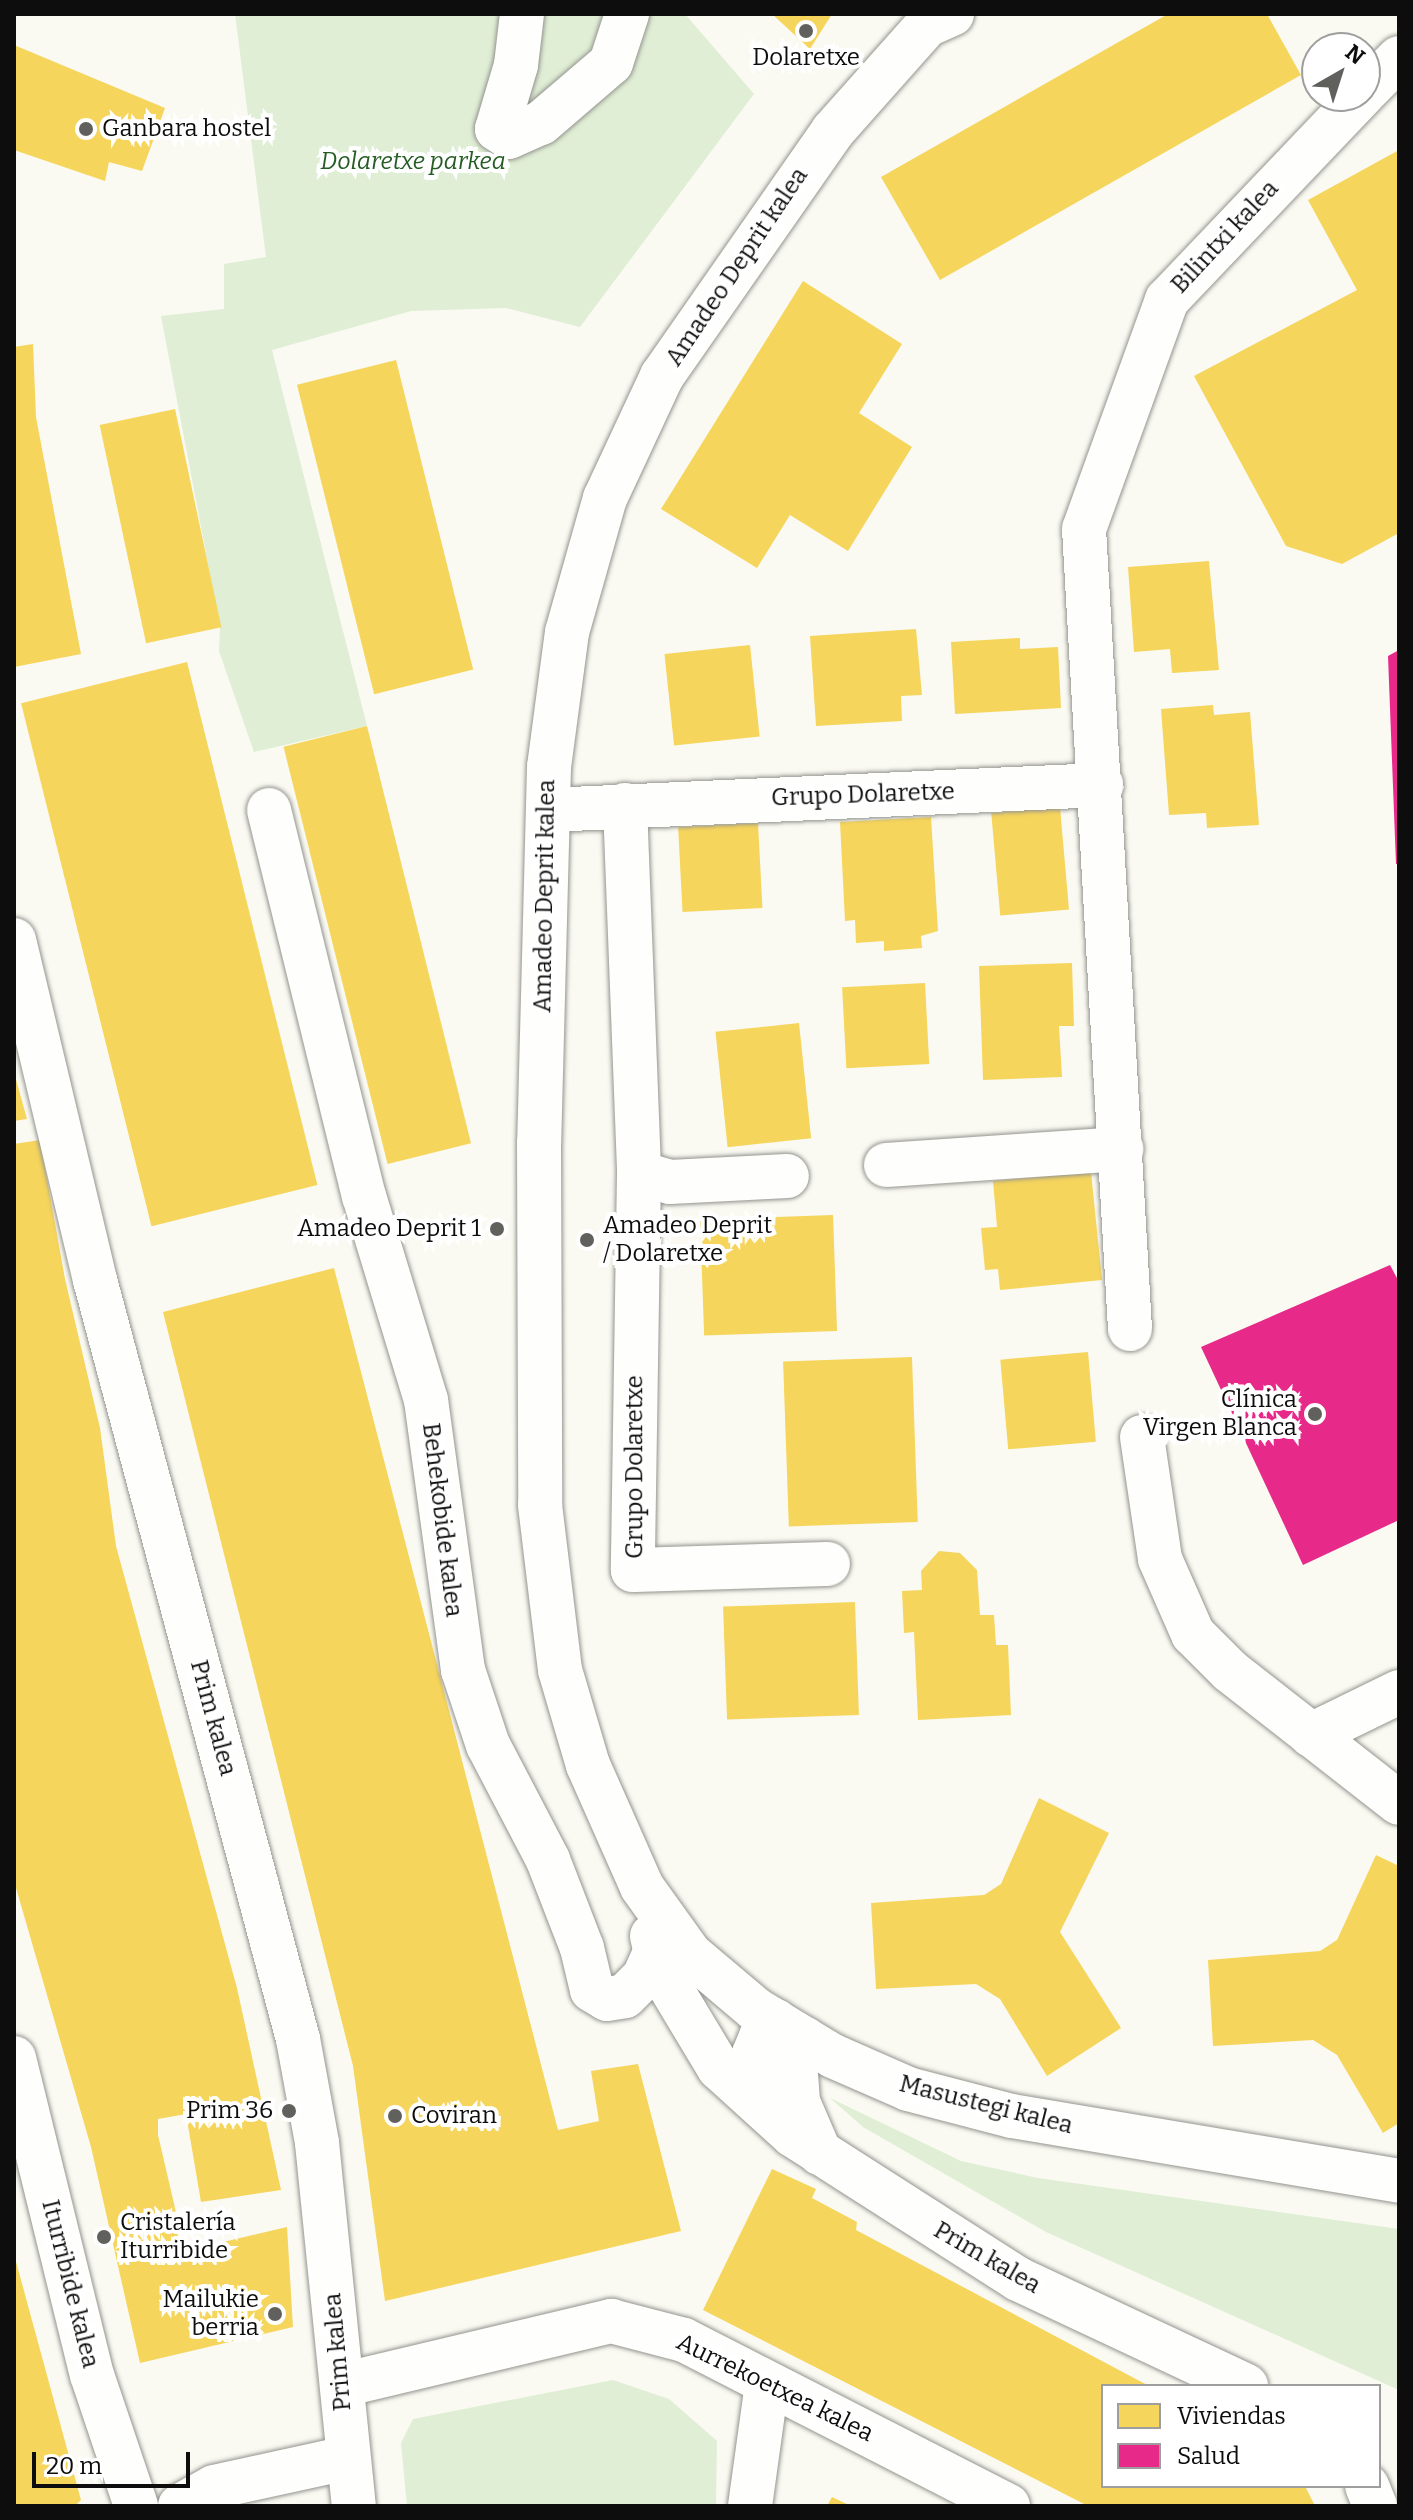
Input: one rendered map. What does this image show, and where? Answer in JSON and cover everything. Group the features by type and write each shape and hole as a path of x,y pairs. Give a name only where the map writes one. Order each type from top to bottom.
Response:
{"street":[{"path":"522,14 516,65 497,129 509,137 541,123 611,63 627,14"},
{"name":"Amadeo Deprit kalea","path":"642,1887 588,1765 560,1670 540,1505 539,1143 548,810 567,632 605,498 662,376 807,164 934,18"},
{"name":"Bilintxi kalea","path":"1381,76 1399,58"},
{"name":"Bilintxi kalea","path":"1101,785 1084,529 1167,300 1346,112"},
{"path":"1101,785 1130,1329"},
{"name":"Grupo Dolaretxe","path":"548,810 1101,785"},
{"name":"Grupo Dolaretxe","path":"625,805 639,1173 633,1570 828,1564"},
{"name":"Behekobide kalea","path":"269,810 364,1196 426,1400 463,1670 488,1745 548,1860 582,1948 592,1990 607,1999 625,1996 644,1977 655,1952"},
{"name":"Prim kalea","path":"14,940 95,1280 298,2039 317,2143 354,2506"},
{"path":"886,1165 1121,1149"},
{"path":"639,1173 670,1182 787,1176"},
{"path":"1142,1437 1160,1559 1193,1634 1311,1735 1399,1803"},
{"path":"1311,1735 1399,1692"},
{"name":"Prim kalea","path":"642,1887 660,1970 719,2068 763,2107 820,2153 1018,2279 1242,2384"},
{"name":"Masustegi kalea","path":"642,1887 690,1954 790,2030 908,2089 1012,2116 1399,2181"},
{"path":"763,2107 754,2054 762,2034 790,2030 798,2102 820,2153"},
{"name":"Iturribide kalea","path":"14,2058 92,2375 136,2506"},
{"name":"Aurrekoetxea kalea","path":"342,2385 611,2321 684,2340 1008,2506"},
{"path":"750,2506 767,2383"},
{"path":"180,2506 214,2487 347,2458"}],"green space":[{"name":"Dolaretxe parkea","path":"235,14 685,14 754,94 580,327 506,308 411,311 272,350 367,726 254,752 219,651 220,627 161,316 224,309 224,264 266,257"},
{"path":"830,2098 961,2161 1038,2178 1399,2229 1399,2390 1046,2232 863,2127"},
{"path":"613,2380 669,2399 717,2441 716,2506 407,2506 401,2443 413,2419"}],"building: Viviendas":[{"name":"Dolaretxe","path":"772,14 832,14 810,49"},
{"path":"1168,14 1267,14 1301,75 940,280 881,177"},
{"name":"Ganbara hostel","path":"14,45 165,108 142,171 109,162 105,181 14,150"},
{"path":"1399,150 1399,533 1342,564 1286,546 1194,376 1357,290 1308,200"},
{"path":"803,281 902,344 859,413 912,447 848,551 790,515 757,568 661,509"},
{"path":"33,344 36,417 81,654 14,667 14,347"},
{"path":"396,360 473,670 374,694 297,385"},
{"path":"175,409 221,627 146,643 100,425"},
{"path":"1209,561 1219,670 1172,673 1170,649 1134,652 1128,567"},
{"path":"916,629 922,695 901,696 902,721 816,726 810,636"},
{"path":"1020,638 1020,649 1058,647 1061,708 955,714 951,642"},
{"path":"750,645 760,736 674,745 664,654"},
{"path":"187,662 317,1185 151,1226 21,703"},
{"path":"1213,705 1214,715 1250,712 1259,825 1207,828 1206,813 1169,815 1161,709"},
{"path":"367,726 471,1143 388,1164 284,747"},
{"path":"1060,807 1069,910 1000,916 991,813"},
{"path":"931,817 938,931 921,936 922,948 884,951 884,941 856,943 855,920 845,921 840,822"},
{"path":"758,823 762,908 683,912 678,827"},
{"path":"1072,963 1074,1026 1059,1026 1062,1077 983,1080 979,966"},
{"path":"925,983 929,1064 846,1068 842,987"},
{"path":"799,1023 811,1138 728,1147 715,1032"},
{"path":"14,1072 27,1119 14,1121"},
{"path":"40,1140 65,1279 100,1428 116,1546 237,1988 281,2190 201,2202 186,2114 158,2119 158,2135 185,2251 287,2227 293,2327 140,2363 91,2147 14,1881 14,1144"},
{"path":"1091,1172 1102,1280 1000,1290 998,1269 985,1270 981,1228 997,1227 993,1181"},
{"path":"833,1215 837,1331 704,1336 700,1220"},
{"path":"334,1268 558,2130 599,2121 591,2071 638,2064 681,2231 385,2301 353,2066 163,1312"},
{"path":"1088,1352 1096,1442 1008,1449 1000,1360"},
{"path":"912,1357 918,1522 789,1526 783,1362"},
{"path":"939,1551 960,1553 977,1570 980,1615 994,1615 996,1645 1008,1645 1011,1715 918,1720 914,1632 904,1633 902,1591 922,1590 921,1571"},
{"path":"855,1602 859,1715 727,1720 723,1607"},
{"path":"1039,1798 1109,1833 1060,1932 1121,2028 1047,2076 1000,1999 976,1984 876,1989 871,1903 984,1895 1001,1884"},
{"path":"1376,1855 1399,1866 1399,2123 1383,2133 1337,2055 1313,2040 1213,2046 1208,1960 1320,1951 1337,1940"},
{"path":"772,2169 816,2189 812,2198 857,2222 856,2230 1145,2384 1101,2384 1101,2488 1306,2488 1315,2506 1088,2506 703,2310"},
{"path":"15,2258 81,2500 75,2506 14,2506"},
{"path":"832,2497 851,2506 827,2506"}],"building: Salud":[{"path":"1399,650 1399,864 1396,864 1388,656"},
{"name":"Clínica Virgen Blanca","path":"1390,1265 1399,1282 1399,1520 1303,1565 1201,1347"}],"place":[{"name":"Dolaretxe","path":"806,31"},
{"name":"Ganbara hostel","path":"86,129"},
{"name":"Amadeo Deprit 1","path":"497,1229"},
{"name":"Amadeo Deprit / Dolaretxe","path":"587,1240"},
{"name":"Clínica Virgen Blanca","path":"1315,1414"},
{"name":"Prim 36","path":"289,2111"},
{"name":"Coviran","path":"395,2116"},
{"name":"Cristalería Iturribide","path":"104,2237"},
{"name":"Mailukie berria","path":"275,2314"}]}
